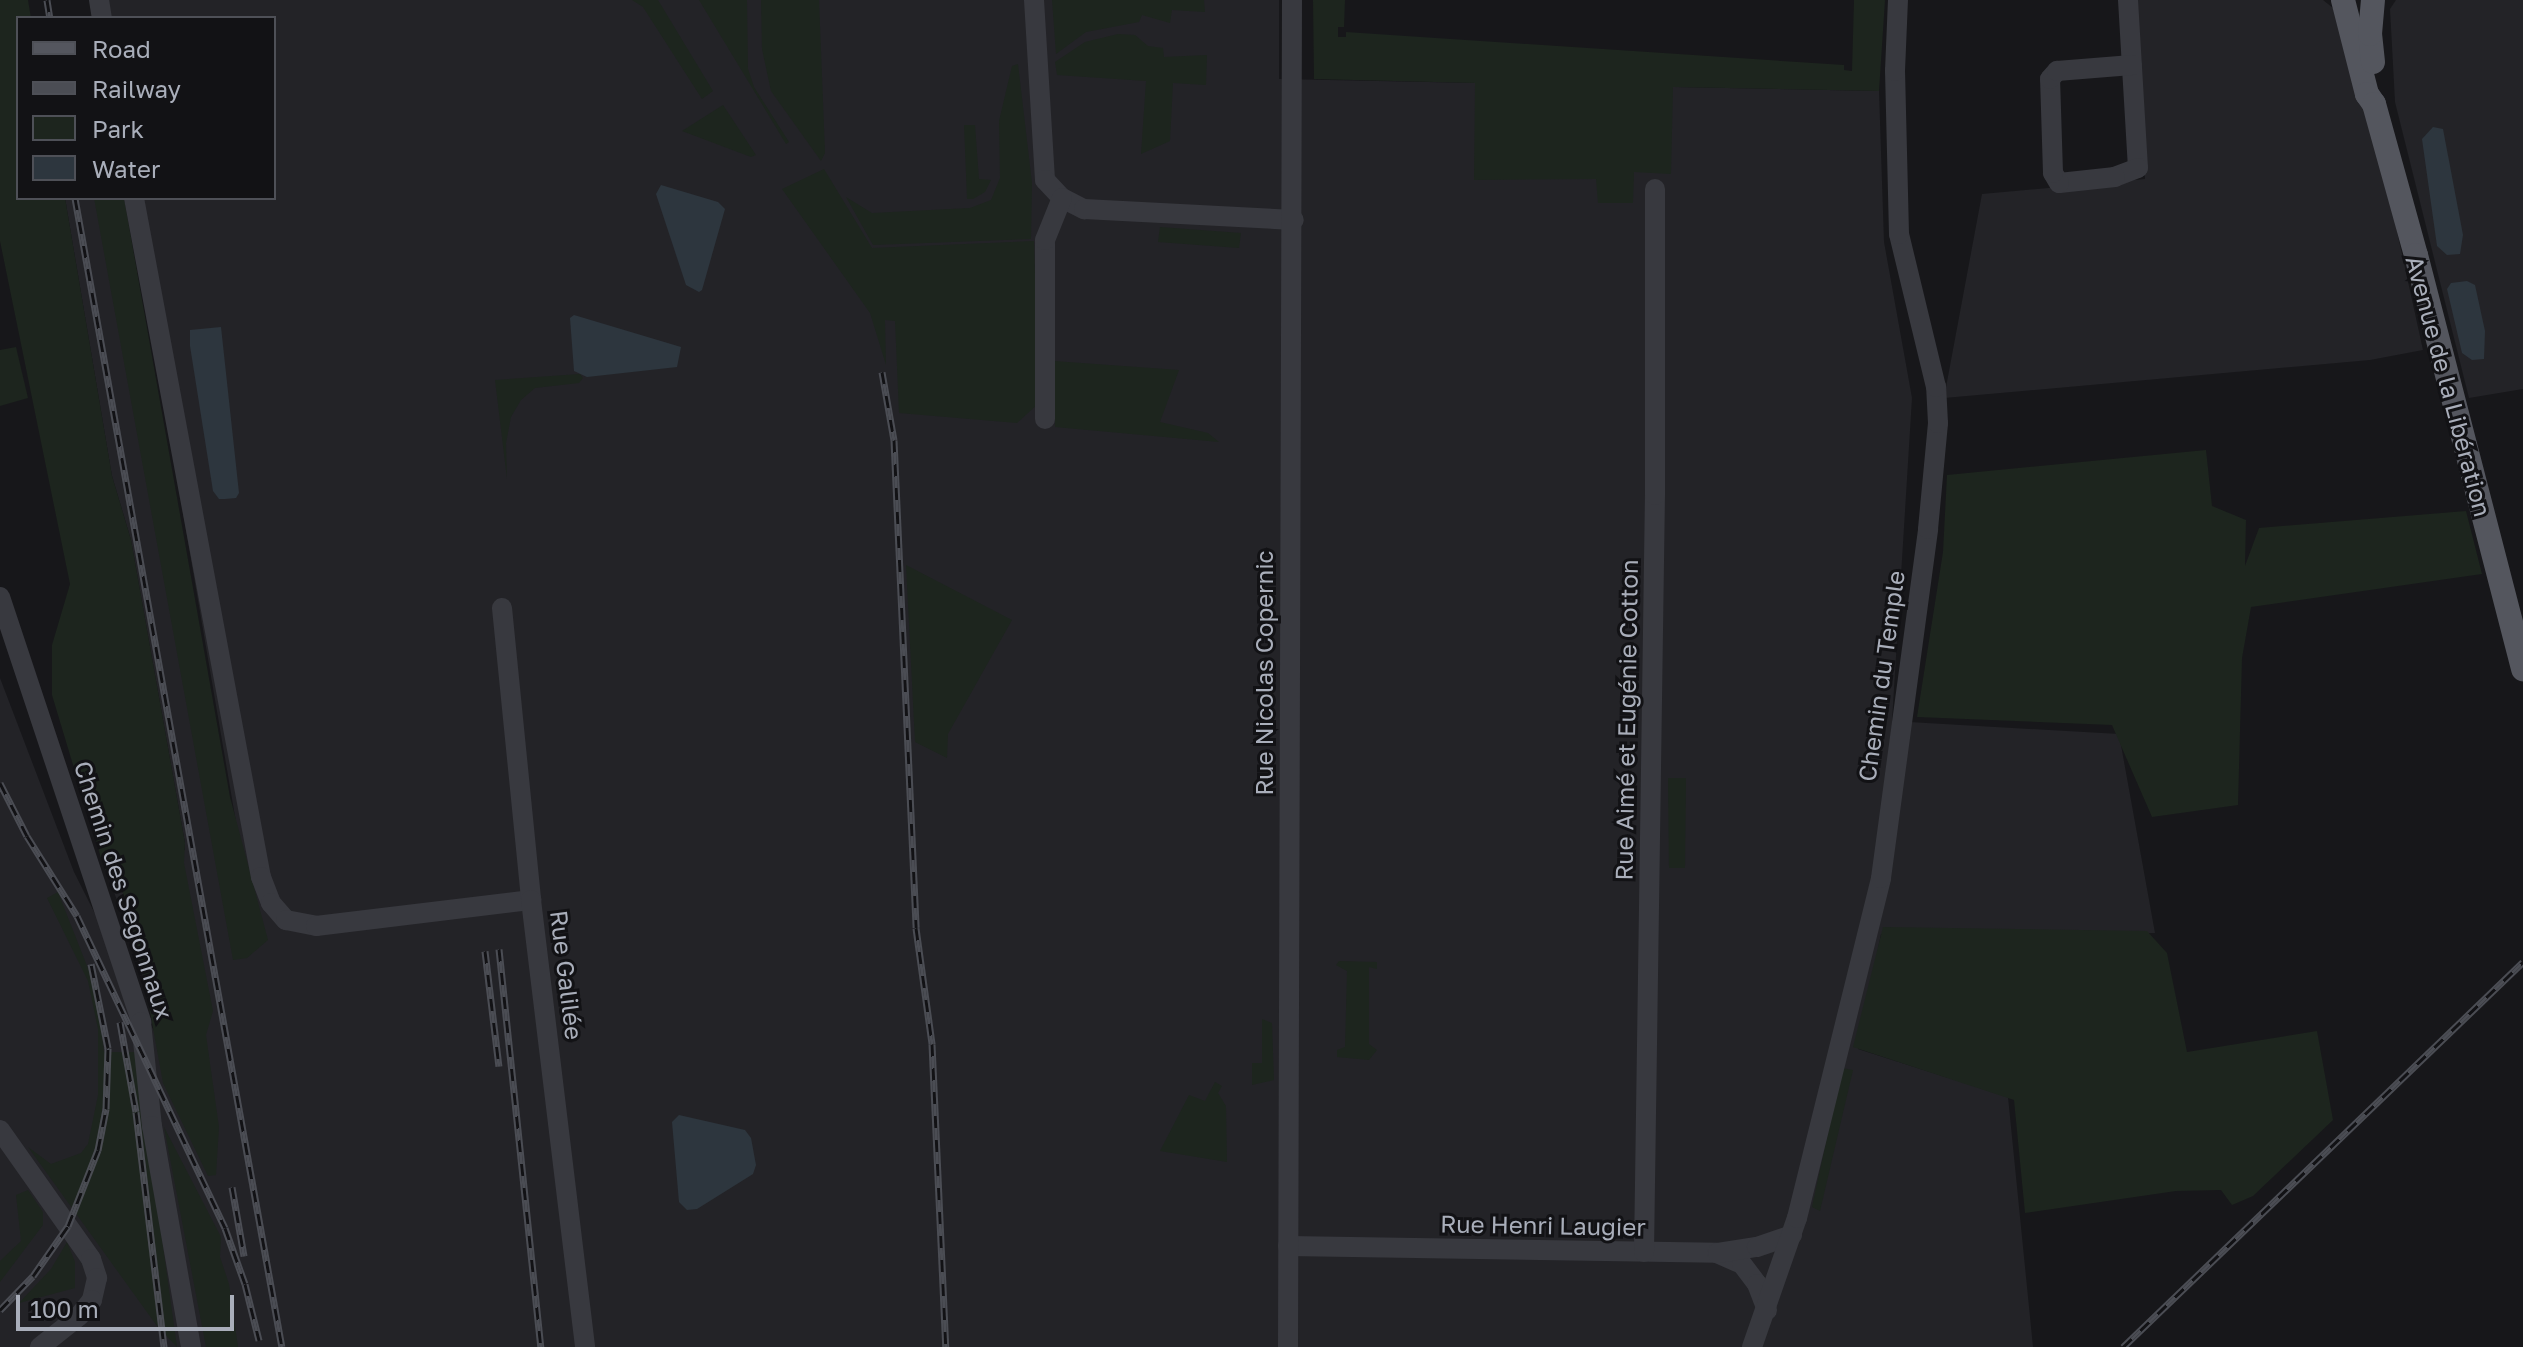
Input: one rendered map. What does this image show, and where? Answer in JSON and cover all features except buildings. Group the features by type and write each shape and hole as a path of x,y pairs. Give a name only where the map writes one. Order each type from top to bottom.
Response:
{"main road":[{"name":"Avenue de la Libération","path":"2343,0 2367,94 2374,104 2523,669"},
{"name":"Avenue de la Libération","path":"2373,0 2370,34 2377,90 2374,104"}],"street":[{"path":"1034,0 1045,180 1062,198 1084,209 1294,220"},
{"name":"Rue Nicolas Copernic","path":"1288,1347 1294,220 1292,0"},
{"name":"Chemin du Temple","path":"1752,1347 1792,1235 1841,1051 1881,878 1900,716 1919,611 1935,454 1936,387 1899,234 1895,71 1898,0"},
{"path":"2128,0 2132,65 2138,168 2115,177 2059,183 2053,173 2050,79 2057,71 2132,65"},
{"name":"Rue Aimé et Eugénie Cotton","path":"1644,1252 1655,495 1655,189"},
{"path":"1045,419 1045,240 1062,198"},
{"path":"134,200 261,877 271,903 286,920 316,926 531,900"},
{"name":"Chemin des Segonnaux","path":"0,597 141,1022 152,1126 191,1347"},
{"name":"Rue Galilée","path":"502,608 531,900 585,1347"},
{"path":"0,1130 95,1268 97,1278 92,1300 79,1316 40,1347"},
{"name":"Rue Henri Laugier","path":"1288,1246 1717,1253 1757,1247 1792,1235"},
{"path":"1717,1253 1742,1264 1757,1284 1767,1310"}],"shaded area":[{"path":"93,0 1279,0 1279,79 1879,91 1884,242 1912,398 1892,721 2119,734 2155,933 1881,934 1858,1049 2008,1097 2033,1347 0,1347 0,678 74,872 156,1035 138,957 111,884 185,850 131,540 112,476 65,200 96,200 230,900 236,822 129,200 276,200 276,16 96,16"},
{"path":"2137,0 2323,0 2333,8 2382,163 2423,350 2370,360 1944,398 1982,194 2145,179"},
{"path":"2396,0 2523,0 2523,389 2469,398 2395,102 2390,9"}],"green space":[{"path":"0,0 28,0 31,16 16,16 16,200 65,200 112,476 131,540 185,843 184,863 213,1011 206,1035 219,1127 216,1175 208,1176 163,1083 138,946 122,890 104,868 52,695 52,645 70,584 0,241"},
{"path":"632,0 658,0 713,91 702,99 643,7"},
{"path":"699,0 747,0 748,69 754,87 789,142 786,144"},
{"path":"761,0 819,0 825,153 821,161 771,91 762,49"},
{"path":"1052,0 1204,0 1205,12 1172,10 1170,23 1142,15 1139,22 1086,32 1056,54"},
{"path":"1313,0 1345,0 1344,27 1338,27 1338,37 1346,37 1346,32 1844,65 1844,70 1852,71 1854,0 1885,0 1879,91 1673,87 1671,174 1634,172 1633,203 1598,203 1596,179 1474,180 1475,83 1314,79"},
{"path":"1118,34 1135,35 1148,46 1163,48 1164,57 1207,55 1206,85 1173,83 1170,141 1141,154 1146,81 1057,75 1055,62 1085,42"},
{"path":"1018,64 1032,183 1031,239 873,245 846,197 872,213 970,208 991,200 1000,178 999,121 1012,66"},
{"path":"723,105 756,155 751,157 682,131"},
{"path":"964,125 975,125 979,179 991,180 985,192 973,199 967,199"},
{"path":"824,169 872,248 1034,241 1039,403 1017,423 899,413 895,321 885,320 886,365 870,313 782,189"},
{"path":"94,200 124,200 230,797 268,940 247,958 233,960"},
{"path":"1160,227 1241,233 1239,248 1158,242"},
{"path":"16,347 28,398 0,406 0,350"},
{"path":"1054,361 1179,370 1160,422 1208,433 1219,442 1055,427"},
{"path":"580,374 583,378 579,383 535,388 521,400 511,417 506,443 507,479 495,380"},
{"path":"2206,450 2212,506 2246,520 2245,566 2259,528 2466,511 2482,574 2251,607 2242,658 2238,805 2152,817 2112,725 1917,717 1943,552 1947,475"},
{"path":"906,565 1012,620 948,734 947,758 915,742"},
{"path":"1668,778 1686,778 1685,868 1669,868"},
{"path":"58,892 96,989 104,1052 136,1052 177,1347 157,1326 28,1147 51,1164 81,1153 88,1144 98,1095 98,1029 88,981 47,898"},
{"path":"1883,927 2147,931 2167,953 2187,1052 2317,1031 2333,1120 2253,1196 2232,1205 2221,1190 2176,1191 2025,1213 2014,1100 1853,1047"},
{"path":"1339,961 1377,962 1377,969 1369,967 1369,1044 1377,1050 1369,1060 1337,1057 1337,1050 1345,1047 1347,971 1336,965"},
{"path":"1262,1019 1272,1023 1274,1080 1252,1085 1252,1063 1262,1063"},
{"path":"1842,1068 1853,1070 1820,1211 1812,1207"},
{"path":"1215,1082 1222,1086 1218,1093 1226,1106 1227,1162 1160,1151 1189,1095 1205,1101"},
{"path":"164,1127 221,1237 220,1257 229,1284 238,1347 206,1347"},
{"path":"28,1190 43,1212 43,1225 0,1282 0,1261 21,1241 16,1195"},
{"path":"67,1242 75,1262 75,1288 19,1303 51,1269"}],"water":[{"path":"2433,127 2443,129 2463,235 2460,254 2447,255 2437,246 2422,139"},
{"path":"661,185 718,202 725,209 699,292 686,285 656,194"},
{"path":"2467,281 2475,285 2485,331 2484,359 2472,360 2462,353 2447,289 2451,283"},
{"path":"574,315 681,347 677,367 587,377 574,371 570,318"},
{"path":"221,327 239,493 236,498 225,499 219,499 213,491 190,346 190,330"},
{"path":"679,1115 745,1130 751,1138 756,1165 753,1174 697,1209 687,1210 679,1202 672,1122"}],"railway":[{"path":"47,0 50,16"},
{"path":"75,200 282,1347"},
{"path":"882,372 894,440 916,928 932,1044 946,1347"},
{"path":"0,783 27,836 77,916 225,1228 245,1284 259,1340"},
{"path":"499,949 541,1347"},
{"path":"485,951 499,1066"},
{"path":"2123,1347 2523,962"},
{"path":"0,1310 33,1276 68,1226 98,1150 106,1109 108,1048 91,964"},
{"path":"120,1022 136,1112 164,1347"},
{"path":"232,1187 244,1256"}]}
